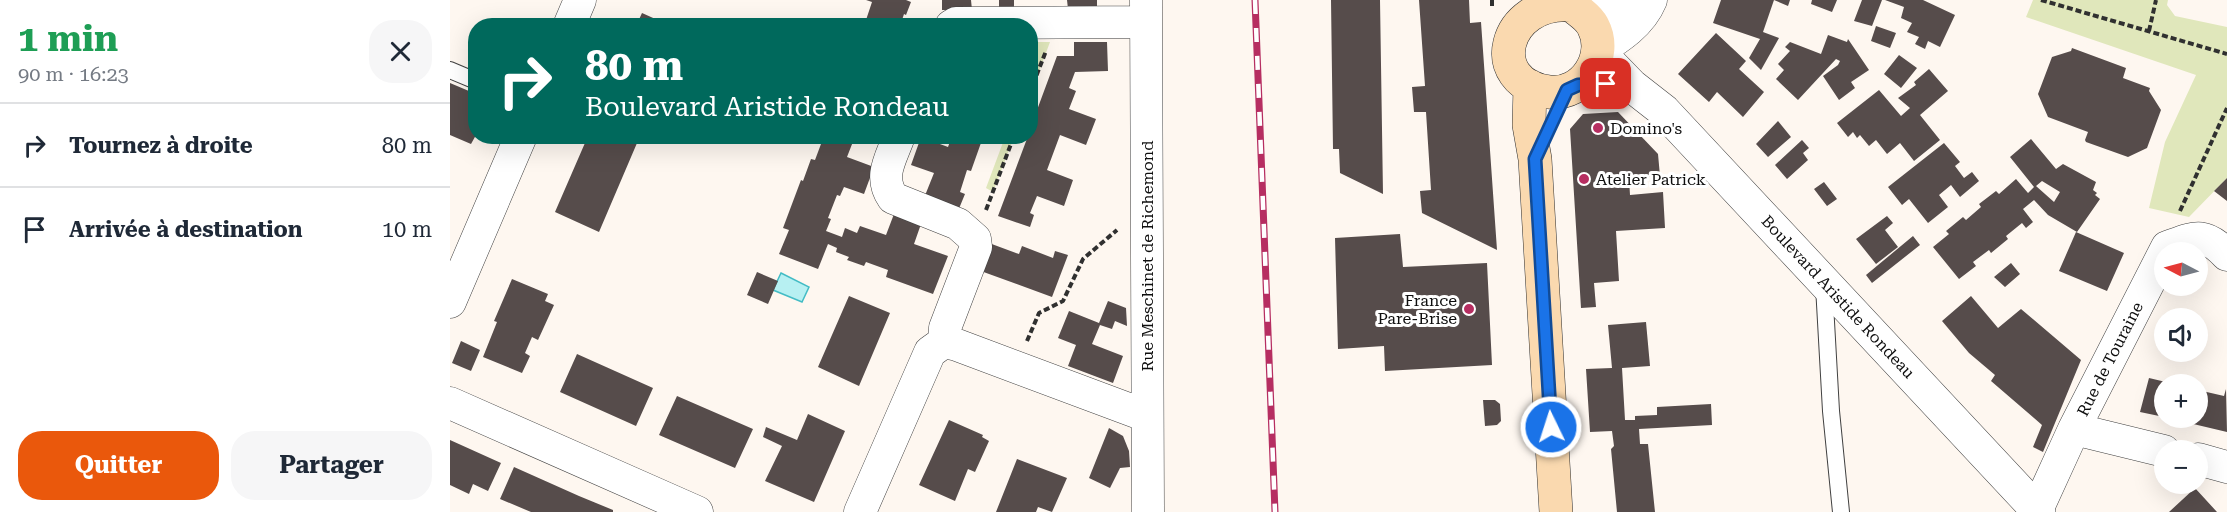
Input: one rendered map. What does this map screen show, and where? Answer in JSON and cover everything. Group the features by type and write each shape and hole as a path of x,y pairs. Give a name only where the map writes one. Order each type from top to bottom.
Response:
{"main road":[{"path":"1535,159 1572,88 1587,76 1594,66 1598,51 1597,38 1593,25 1574,7 1561,2 1520,7 1508,38 1508,52 1515,72 1530,86 1541,91 1554,92 1572,88"},
{"path":"1530,86 1530,125 1535,159 1557,512"}],"street":[{"path":"572,18 580,0"},
{"path":"1574,7 1622,10 1651,1"},
{"path":"1598,51 1632,26 1647,10 1651,1"},
{"path":"1038,22 1058,22 1146,11"},
{"name":"Rue Meschinet de Richemond","path":"1146,11 1148,512"},
{"name":"Boulevard Aristide Rondeau","path":"1598,51 1632,86 1664,111 2037,511"},
{"path":"1572,88 1632,86"},
{"path":"450,302 518,144"},
{"path":"896,144 886,172 885,182 893,198 958,224 975,239 976,247 945,328 944,342"},
{"path":"2180,242 2194,237 2215,243 2227,255"},
{"name":"Rue de Touraine","path":"2037,511 2074,429 2154,272"},
{"path":"944,342 1016,366 1147,416"},
{"path":"860,512 930,352 944,342"},
{"path":"450,403 697,512"},
{"path":"2074,429 2154,449"},
{"path":"2208,461 2227,466"}],"lane":[{"path":"450,70 468,78"},
{"path":"1824,282 1831,411 1841,512"}],"path":[{"path":"2041,0 2227,54"},
{"path":"2149,32 2156,0"},
{"path":"1038,72 1058,22"},
{"path":"2169,242 2178,215 2227,108"},
{"path":"975,239 1011,144"},
{"path":"1016,366 1039,313 1064,301 1083,259 1113,232 1147,214"}],"green space":[{"path":"2033,0 2168,0 2167,5 2175,16 2227,27 2227,178 2189,217 2149,208 2165,142 2196,75 2026,17"},
{"path":"1038,42 1050,42 1038,74"},
{"path":"1002,144 1011,144 993,192 986,188"}],"water":[{"path":"781,273 809,287 802,302 773,290"}],"building":[{"path":"866,0 911,2 903,18 867,18 872,2"},
{"path":"942,0 971,0 972,10 942,10"},
{"path":"999,0 1014,0 1014,9 999,9"},
{"path":"1067,0 1097,0 1097,8 1068,9"},
{"path":"1331,0 1380,0 1383,194 1340,173 1339,149 1333,149"},
{"path":"1419,0 1469,0 1470,23 1481,22 1497,250 1422,213 1420,191 1431,190 1426,112 1414,112 1412,87 1425,86"},
{"path":"1721,0 1774,0 1763,32 1779,38 1761,70 1749,58 1760,39 1713,23"},
{"path":"1774,0 1790,0 1788,6"},
{"path":"1812,0 1837,0 1832,12 1811,4"},
{"path":"1862,0 1882,0 1872,26 1854,21"},
{"path":"1885,0 1923,0 1955,15 1940,47 1928,41 1925,49 1915,44 1919,37 1907,32 1912,23 1901,18 1904,7"},
{"path":"642,13 653,18 640,18"},
{"path":"1876,26 1896,33 1890,48 1871,41"},
{"path":"1716,33 1746,61 1739,69 1764,92 1743,117 1717,92 1709,102 1678,74"},
{"path":"1828,35 1847,42 1848,39 1869,70 1851,82 1855,88 1839,100 1823,76 1838,65 1840,61 1836,59 1798,100 1776,79 1784,70 1778,64 1790,51 1785,47 1790,42 1821,54"},
{"path":"1074,42 1107,42 1108,71 1075,72 1069,88 1076,91 1069,109 1096,119 1086,145 1060,135 1047,170 1073,180 1064,206 1037,196 1030,213 1034,215 1030,227 998,216 1025,144 1038,144 1038,107 1057,56 1074,56"},
{"path":"2072,48 2126,68 2123,78 2150,88 2149,91 2161,110 2147,148 2128,157 2086,142 2088,132 2048,117 2038,94 2052,57 2071,51"},
{"path":"1899,55 1917,68 1901,88 1884,74"},
{"path":"1929,69 1948,91 1920,115 1940,140 1914,161 1900,143 1887,154 1876,140 1869,146 1860,135 1857,138 1853,132 1848,137 1837,123 1879,90 1901,116 1910,108 1898,98 1916,85 1914,82"},
{"path":"450,83 468,91 468,143 450,135"},
{"path":"1618,112 1658,154 1660,176 1629,178 1630,195 1663,192 1665,228 1616,231 1619,281 1594,283 1596,307 1581,308 1570,129 1583,114"},
{"path":"1778,121 1791,137 1768,157 1756,144"},
{"path":"2031,139 2056,169 2063,164 2096,182 2093,190 2100,199 2077,232 2048,215 2034,200 2023,209 2033,222 2026,228 2022,223 1991,253 1989,250 1973,262 1976,266 1959,279 1933,247 1949,234 1946,231 1963,217 1966,220 1981,207 1979,204 1996,191 1999,194 2016,179 2028,193 2034,187 2010,157","holes":["2042,181 2060,192 2054,202 2036,186"]},
{"path":"1802,140 1809,148 1803,153 1808,160 1787,179 1775,165"},
{"path":"1944,143 1960,162 1955,166 1964,178 1972,172 1979,181 1960,197 1951,185 1939,195 1948,207 1928,223 1909,199 1902,205 1888,187"},
{"path":"585,144 637,144 599,232 555,212"},
{"path":"821,144 852,144 847,157 874,167 864,194 844,187 840,196 837,195 828,218 831,219 826,231 842,237 845,228 857,233 860,226 886,235 894,214 921,224 914,244 948,256 933,294 886,277 888,270 866,262 864,266 847,260 849,257 836,252 837,248 828,244 818,269 779,254 789,230 783,228 801,180 803,181 811,159 815,160"},
{"path":"918,144 940,144 948,147 949,144 981,144 971,171 967,170 960,192 965,194 958,211 924,198 934,173 911,165"},
{"path":"2227,178 2227,201 2214,191"},
{"path":"1824,182 1837,199 1827,206 1814,189"},
{"path":"1887,216 1893,223 1885,230 1898,247 1876,264 1856,239"},
{"path":"2076,232 2124,253 2107,291 2059,271"},
{"path":"1400,234 1403,267 1487,263 1492,365 1385,371 1384,346 1338,349 1335,238"},
{"path":"1913,236 1920,245 1872,283 1866,275"},
{"path":"989,243 1019,254 1022,246 1053,258 1055,251 1068,255 1052,297 978,270"},
{"path":"2011,263 2020,274 2005,287 1994,277"},
{"path":"757,272 778,281 768,304 747,295"},
{"path":"512,279 548,294 545,301 554,305 538,340 532,337 525,353 530,356 522,373 483,357 497,322 494,321"},
{"path":"849,296 890,313 859,386 818,367"},
{"path":"1971,296 1998,328 2021,309 2081,360 2043,452 2033,447 2042,425 1991,381 1995,375 1969,353 1942,321"},
{"path":"1108,301 1126,308 1127,326 1115,321 1112,329 1100,325 1092,344 1123,356 1113,383 1068,366 1076,345 1058,338 1069,311 1099,323"},
{"path":"1646,322 1650,366 1622,368 1625,420 1635,420 1635,416 1657,415 1657,407 1711,404 1712,425 1639,429 1640,444 1648,444 1655,512 1617,512 1611,449 1614,446 1612,431 1590,432 1586,369 1612,368 1608,325"},
{"path":"461,341 480,350 471,371 452,363"},
{"path":"577,354 653,388 636,426 560,392"},
{"path":"2149,378 2154,379 2154,415 2140,412"},
{"path":"2226,389 2227,432 2208,427 2208,392 2224,396"},
{"path":"677,396 753,429 735,468 659,435"},
{"path":"1483,400 1495,400 1500,404 1501,421 1497,425 1485,426"},
{"path":"808,414 845,431 814,502 765,481 782,446 763,437 766,427 797,440"},
{"path":"949,420 983,435 982,437 989,441 975,472 968,469 955,501 919,485"},
{"path":"1109,428 1123,436 1129,451 1130,467 1120,468 1110,488 1089,478"},
{"path":"450,440 501,463 488,491 473,484 469,494 450,485"},
{"path":"1017,459 1067,478 1052,512 1038,507 1036,512 996,512"},
{"path":"514,467 613,510 613,512 531,512 500,499"},
{"path":"2188,494 2200,494 2217,512 2169,512"}],"railway":[{"path":"1255,0 1275,512"}],"place":[{"name":"Domino's","path":"1598,128"},
{"name":"Atelier Patrick","path":"1584,179"},
{"name":"France Pare-Brise","path":"1469,309"}],"route":[{"path":"1551,427 1535,159 1567,90 1578,85 1606,84"}]}
